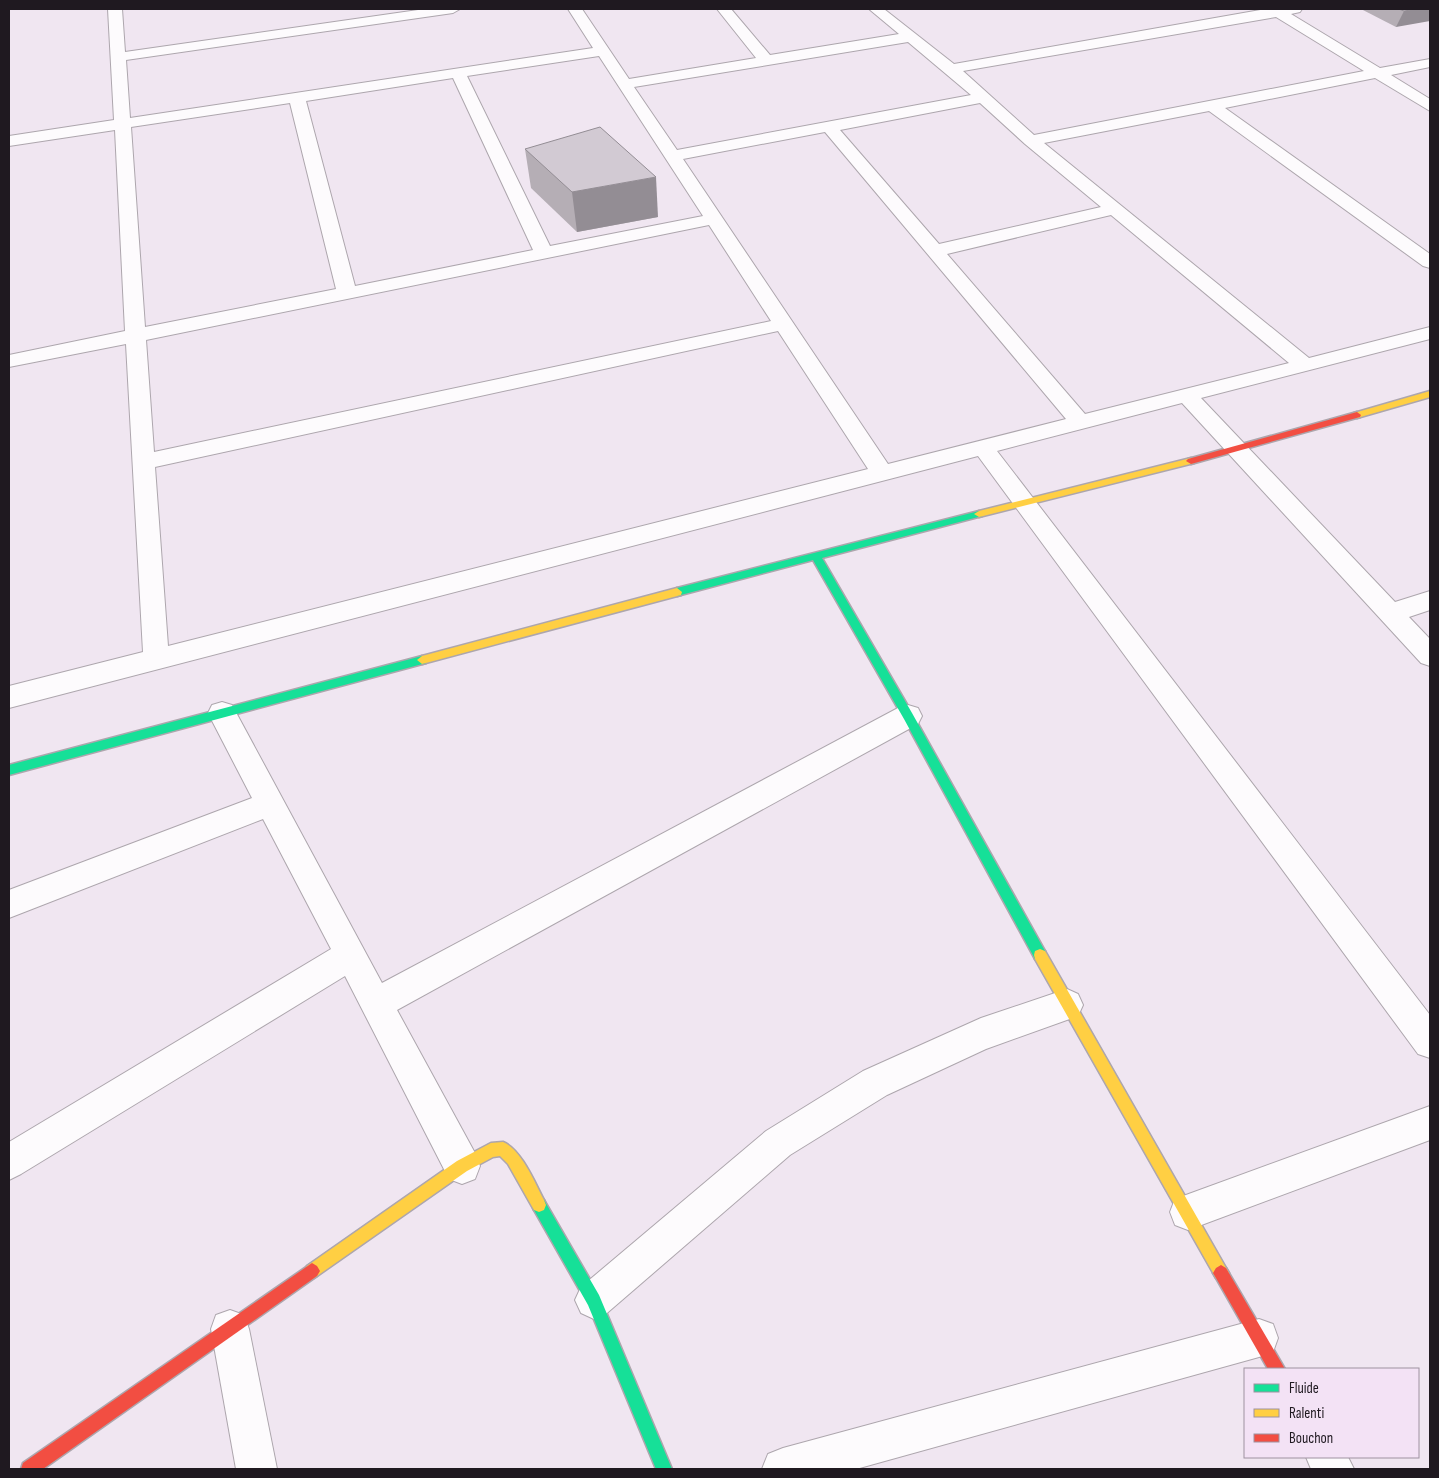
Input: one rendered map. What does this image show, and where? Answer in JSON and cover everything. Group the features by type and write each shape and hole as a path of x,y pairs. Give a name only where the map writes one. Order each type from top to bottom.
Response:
{"street":[{"path":"115,9 156,659"},
{"path":"118,57 453,9"},
{"path":"575,9 883,474"},
{"path":"724,9 766,60"},
{"path":"876,9 951,69 1031,141 1305,366"},
{"path":"951,69 1275,10 1295,9"},
{"path":"1275,10 1430,106"},
{"path":"624,84 910,37"},
{"path":"9,141 603,51"},
{"path":"1031,141 1430,63"},
{"path":"458,73 544,253"},
{"path":"297,98 347,293"},
{"path":"672,156 983,98"},
{"path":"1212,106 1430,262"},
{"path":"829,127 1081,423"},
{"path":"934,250 1114,209"},
{"path":"9,361 714,219"},
{"path":"144,462 784,324"},
{"path":"9,697 1430,333"},
{"path":"9,770 815,556 1237,450 1430,394"},
{"path":"1188,396 1430,656"},
{"path":"983,448 1430,1042"},
{"path":"782,1469 1268,1354 1188,1212 1067,1005 908,716 815,556"},
{"path":"1390,614 1430,600"},
{"path":"222,713 462,1166"},
{"path":"376,1004 908,716"},
{"path":"9,904 270,804"},
{"path":"9,1162 350,955"},
{"path":"594,1300 786,1138 875,1083 981,1034 1067,1005"},
{"path":"1188,1212 1430,1123"},
{"path":"29,1469 462,1166 492,1150 503,1149 514,1159 594,1300 664,1469"},
{"path":"230,1329 257,1469"},
{"path":"1327,1458 1333,1469"}],"building":[{"path":"1399,9 1417,9 1404,11"},
{"path":"600,127 656,177 572,192 525,149"}],"traffic: fast":[{"path":"677,592 979,514"},
{"path":"815,555 908,716 1040,955"},
{"path":"9,770 422,660"},
{"path":"539,1205 594,1300 664,1469"}],"traffic: slow":[{"path":"1357,415 1430,394"},
{"path":"979,514 1191,461"},
{"path":"422,660 677,592"},
{"path":"1040,955 1221,1273"},
{"path":"312,1271 462,1166 491,1150 503,1149 513,1159 539,1205"}],"traffic: jam":[{"path":"1191,461 1357,415"},
{"path":"29,1469 312,1271"},
{"path":"1221,1273 1276,1368"}]}
